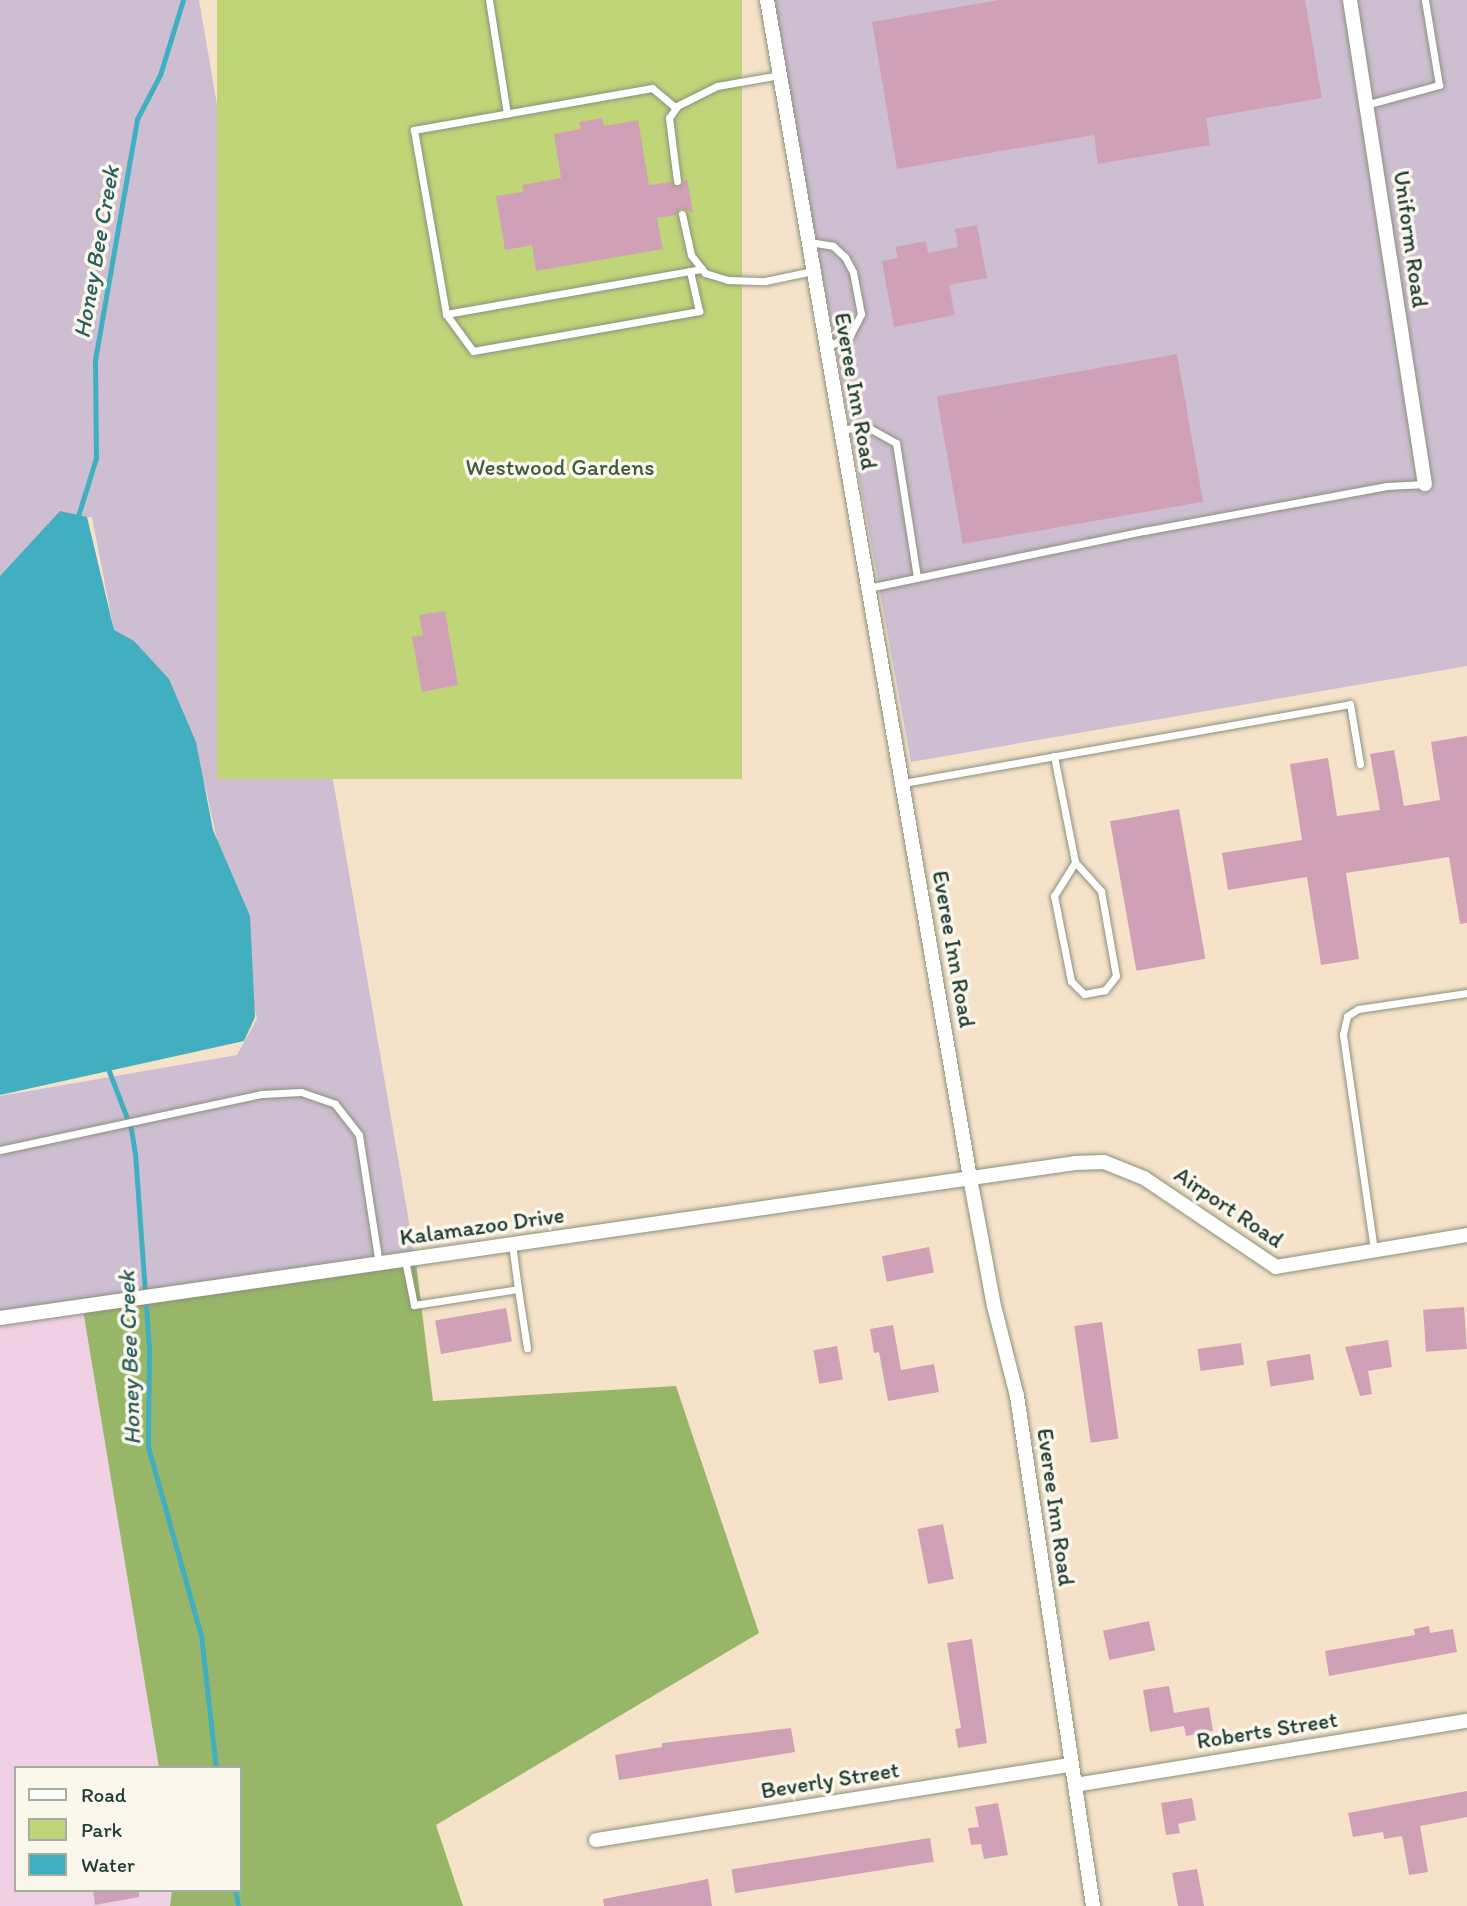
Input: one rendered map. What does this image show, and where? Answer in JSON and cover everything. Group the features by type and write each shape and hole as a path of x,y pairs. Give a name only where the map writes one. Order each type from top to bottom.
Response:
{"street":[{"name":"Everee Inn Road","path":"767,0 993,1307 1017,1395 1093,1906"},
{"name":"Uniform Road","path":"1350,0 1369,104 1425,484"},
{"name":"Airport Road","path":"970,1178 1104,1161 1144,1178 1276,1267 1467,1235"},
{"name":"Kalamazoo Drive","path":"0,1318 970,1178"},
{"name":"Roberts Street","path":"1075,1785 1467,1721"},
{"name":"Beverly Street","path":"596,1840 1071,1765"}],"lane":[{"path":"489,0 507,114"},
{"path":"1369,104 1439,85 1425,0"},
{"path":"677,181 669,118 676,108 717,86 780,75"},
{"path":"676,108 652,88 414,130 446,314 473,351 699,312 690,271"},
{"path":"682,214 691,255 702,269 728,280 765,281 813,271"},
{"path":"808,242 833,246 845,257 853,272 861,314 850,336 826,346"},
{"path":"446,314 702,269"},
{"path":"840,429 869,428 896,443 916,577"},
{"path":"867,588 1328,497 1425,484"},
{"path":"902,783 1350,704 1360,764"},
{"path":"1054,756 1075,862 1101,891 1116,976 1105,990 1084,994 1071,981 1054,896 1075,862"},
{"path":"1374,1251 1343,1034 1347,1016 1359,1009 1467,993"},
{"path":"0,1150 262,1094 301,1092 335,1104 359,1135 379,1264"},
{"path":"512,1244 527,1348"},
{"path":"405,1260 414,1305 518,1289"}],"shaded area":[{"path":"0,0 199,0 416,1263 0,1317 0,1096 237,1055 257,1019 205,786 147,678 114,631 92,517 59,518 0,579"},
{"path":"772,0 1467,0 1467,666 911,762"},
{"path":"82,1304 159,1766 14,1766 14,1892 172,1892 170,1906 0,1906 0,1317"}],"green space":[{"name":"Westwood Gardens","path":"217,0 742,0 742,779 217,779"},
{"path":"416,1263 433,1401 676,1386 759,1633 436,1825 463,1906 170,1906 172,1892 242,1892 242,1766 159,1766 82,1304"}],"water":[{"path":"60,511 87,517 114,630 134,641 169,679 196,742 213,830 250,916 255,1017 244,1041 0,1095 0,576"}],"building":[{"path":"999,0 1305,0 1322,98 1206,118 1210,145 1098,164 1094,135 897,169 872,22"},
{"path":"602,118 604,126 638,120 649,185 671,182 678,187 687,179 693,213 681,208 676,215 657,218 663,249 536,271 532,245 505,250 496,196 523,192 522,185 561,178 554,134 581,129 579,122"},
{"path":"977,225 987,278 949,285 955,315 894,327 882,261 898,258 895,247 926,241 928,253 958,247 955,229"},
{"path":"1177,354 1203,502 963,544 937,396"},
{"path":"445,611 458,685 422,692 412,637 423,635 419,615"},
{"path":"1467,736 1467,923 1460,924 1449,857 1346,873 1359,959 1321,965 1307,877 1228,890 1222,853 1302,840 1290,764 1328,758 1337,816 1380,810 1370,754 1394,750 1404,806 1440,800 1431,742"},
{"path":"1179,809 1205,959 1136,971 1110,821"},
{"path":"929,1247 934,1273 887,1282 882,1256"},
{"path":"1464,1307 1467,1349 1426,1352 1423,1310"},
{"path":"506,1308 512,1341 441,1354 435,1321"},
{"path":"1102,1322 1118,1439 1091,1443 1074,1326"},
{"path":"893,1325 901,1370 934,1364 939,1392 888,1401 879,1352 874,1353 870,1329"},
{"path":"1388,1340 1392,1367 1368,1371 1372,1394 1360,1396 1345,1347"},
{"path":"1241,1343 1244,1365 1200,1371 1197,1349"},
{"path":"837,1346 843,1379 819,1384 813,1350"},
{"path":"1310,1354 1314,1380 1271,1387 1267,1361"},
{"path":"943,1524 954,1579 928,1584 917,1529"},
{"path":"1149,1621 1155,1650 1109,1660 1103,1631"},
{"path":"1429,1626 1430,1633 1453,1629 1457,1652 1329,1676 1325,1651 1415,1635 1414,1629"},
{"path":"972,1639 987,1743 958,1748 955,1729 961,1728 947,1643"},
{"path":"1169,1686 1174,1713 1209,1707 1213,1731 1186,1736 1184,1726 1150,1732 1143,1690"},
{"path":"791,1728 795,1752 619,1780 615,1755 662,1747 662,1743"},
{"path":"1467,1791 1467,1817 1420,1826 1428,1872 1409,1875 1402,1836 1384,1839 1383,1832 1353,1837 1348,1813"},
{"path":"1192,1798 1196,1820 1178,1824 1180,1833 1166,1835 1161,1803"},
{"path":"998,1803 1008,1855 984,1859 981,1844 971,1845 968,1828 979,1827 975,1807"},
{"path":"930,1838 934,1862 735,1893 731,1869"},
{"path":"1197,1869 1204,1906 1178,1906 1172,1873"},
{"path":"708,1879 712,1906 604,1906 603,1899"},
{"path":"93,1892 139,1892 139,1897 95,1905"}],"waterway":[{"name":"Honey Bee Creek","path":"78,516 96,458 95,360 137,119 160,75 183,0"},
{"name":"Honey Bee Creek","path":"109,1071 131,1129 135,1153 149,1348 148,1447 201,1635 216,1766"},
{"name":"Honey Bee Creek","path":"235,1892 238,1906"}]}
